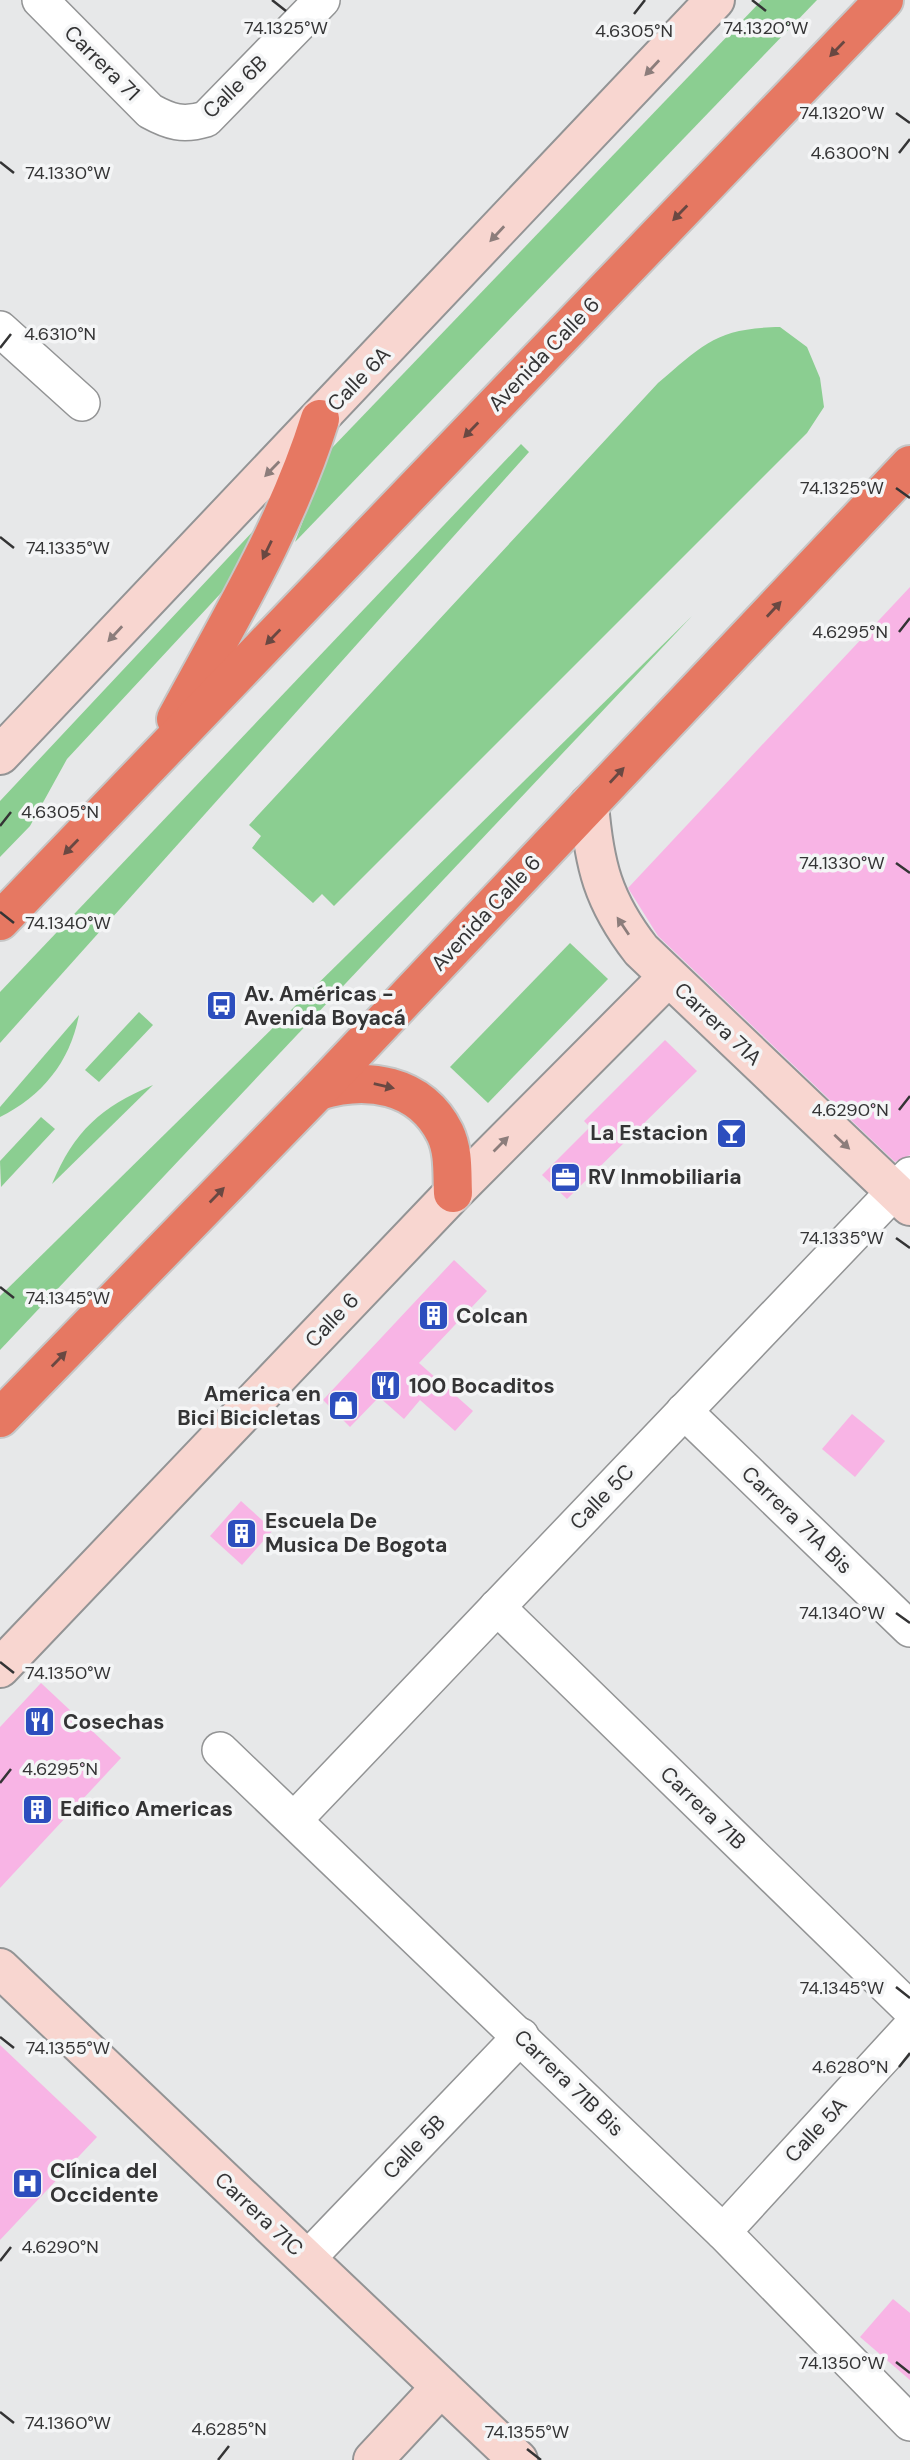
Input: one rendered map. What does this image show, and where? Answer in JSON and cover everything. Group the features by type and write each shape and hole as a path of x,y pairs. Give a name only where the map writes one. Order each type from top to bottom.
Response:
{"highway":[{"name":"Avenida Calle 6","path":"0,921 884,0"},
{"path":"152,762 269,548 307,461 320,419"},
{"name":"Avenida Calle 6","path":"4,1416 318,1091 910,464"},
{"path":"318,1091 362,1082 405,1091 428,1111 445,1133 452,1158 453,1193"}],"street":[{"name":"Carrera 71","path":"40,0 150,111 168,121"},
{"name":"Calle 6B","path":"168,121 187,125 205,119 322,0"},
{"name":"Calle 6A","path":"0,755 715,0"},
{"path":"3,338 82,403"},
{"name":"Carrera 71A","path":"589,804 593,854 609,903 641,950 905,1191"},
{"name":"Calle 6","path":"0,1668 453,1193 668,977"},
{"name":"Calle 5C","path":"294,1820 684,1411 905,1191"},
{"name":"Carrera 71A Bis","path":"684,1411 910,1629"},
{"name":"Carrera 71B","path":"497,1607 910,2009"},
{"name":"Carrera 71B Bis","path":"220,1750 723,2232 910,2423"},
{"name":"Carrera 71C","path":"0,1968 518,2460"},
{"name":"Calle 5A","path":"723,2232 910,2028"},
{"name":"Calle 5B","path":"307,2259 521,2036"},
{"path":"373,2460 442,2387"}],"green space":[{"path":"762,0 817,0 295,542 329,451"},
{"path":"780,327 807,347 820,378 824,407 807,433 334,906 322,894 313,903 252,848 261,836 249,825 658,383 700,348 725,335 758,328"},
{"path":"521,444 529,452 0,1043 0,992"},
{"path":"257,527 234,579 67,759 30,826 0,857 0,801"},
{"path":"692,616 0,1350 0,1296"},
{"path":"570,943 608,979 488,1103 450,1067"},
{"path":"139,1012 153,1025 99,1082 85,1070"},
{"path":"79,1015 69,1048 52,1076 29,1099 0,1117 0,1107"},
{"path":"153,1085 52,1184 70,1149 91,1123 118,1102"},
{"path":"41,1117 55,1129 1,1187 0,1161"}],"building":[{"path":"910,587 910,1155 895,1162 658,936 628,888"},
{"path":"665,1040 697,1071 567,1199 542,1175 590,1127 584,1121"},
{"path":"454,1260 487,1291 419,1363 473,1411 455,1431 420,1400 404,1419 379,1397 350,1427 323,1400"},
{"path":"852,1414 885,1441 855,1477 822,1449"},
{"name":"Escuela De Musica De Bogota","path":"241,1501 273,1530 242,1565 210,1536"},
{"name":"Edifico Americas","path":"41,1683 121,1758 0,1888 0,1727"},
{"name":"Clínica del Occidente","path":"0,2045 97,2137 0,2240"},
{"path":"893,2299 910,2313 910,2380 860,2337"}],"place":[{"name":"Av. Américas - Avenida Boyacá","path":"221,1006"},
{"name":"La Estacion","path":"731,1133"},
{"name":"RV Inmobiliaria","path":"565,1177"},
{"name":"Colcan","path":"433,1316"},
{"name":"100 Bocaditos","path":"386,1386"},
{"name":"America en Bici Bicicletas","path":"344,1406"},
{"name":"Escuela De Musica De Bogota","path":"242,1533"},
{"name":"Cosechas","path":"40,1722"},
{"name":"Edifico Americas","path":"37,1809"},
{"name":"Clínica del Occidente","path":"27,2183"}]}
